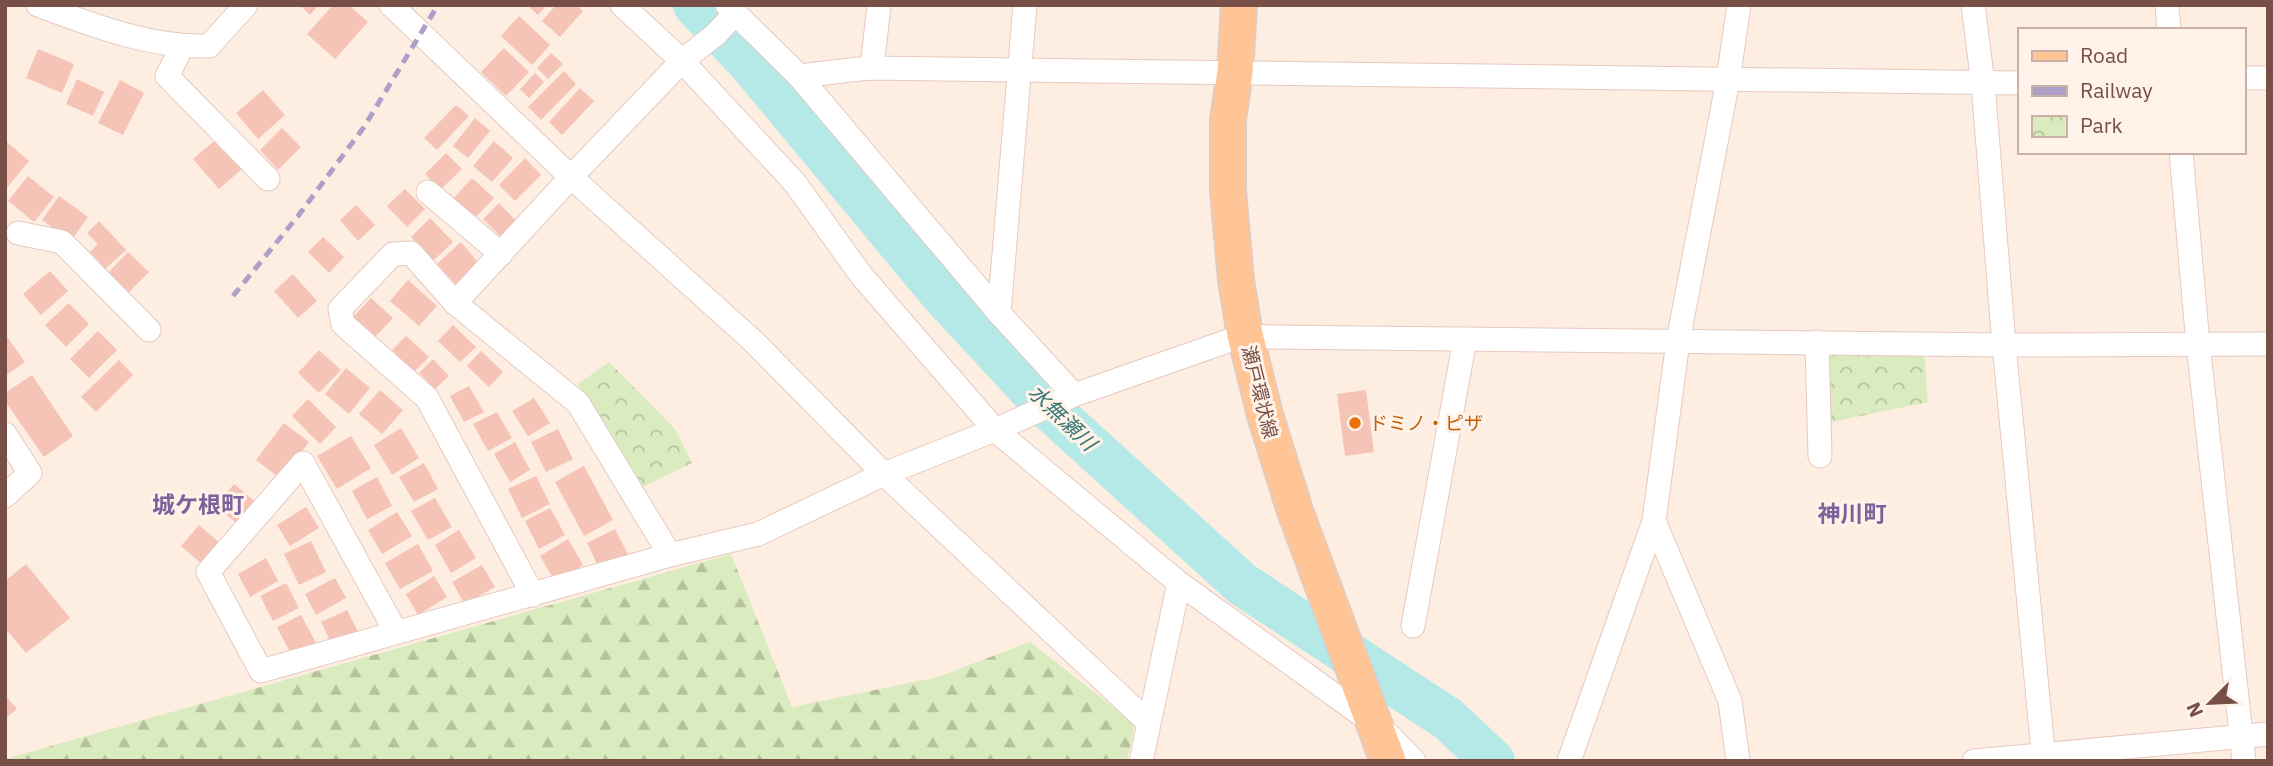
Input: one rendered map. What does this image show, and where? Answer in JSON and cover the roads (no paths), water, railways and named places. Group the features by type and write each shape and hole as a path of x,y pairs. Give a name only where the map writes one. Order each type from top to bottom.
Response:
{"main road":[{"name":"瀬戸環状線","path":"1239,5 1235,72 1228,120 1228,191 1236,280 1245,335 1277,457 1295,511 1388,761"}],"street":[{"path":"38,5 96,26 182,47 209,46 246,5"},
{"path":"391,5 571,177 753,341 884,474 1149,722"},
{"path":"622,5 682,61 795,183 861,275 995,430 1179,583 1367,708 1414,761"},
{"path":"872,68 879,5"},
{"path":"999,313 1026,5"},
{"path":"1569,761 1654,521 1678,341 1728,79 1738,5"},
{"path":"1973,5 1983,84 2004,345 2044,757"},
{"path":"2167,5 2169,28"},
{"path":"455,303 682,61 715,35 730,10 799,76 999,313 1074,395"},
{"path":"182,47 167,76 268,179"},
{"path":"799,76 872,68 2018,83"},
{"path":"2245,78 2268,78"},
{"path":"2181,154 2198,344 2244,761"},
{"path":"429,192 501,254"},
{"path":"10,232 62,242 149,330"},
{"path":"533,595 427,398 343,324 340,309 393,254 411,253 455,303 578,403 670,555"},
{"path":"396,632 303,463 208,572 261,671 670,555 758,534 884,474 1074,395 1245,335 2004,345 2268,344"},
{"path":"1413,626 1465,339"},
{"path":"1816,342 1820,456"},
{"path":"5,434 30,473 5,496"},
{"path":"1654,521 1730,701 1738,761"},
{"path":"1142,761 1179,583"},
{"path":"1974,761 2044,757 2268,734"}],"waterway":[{"name":"水無瀬川","path":"695,5 749,62 941,293 1044,404 1242,584 1448,719 1493,761"}],"railway":[{"path":"233,296 298,216 364,127 438,5"}],"place":[{"name":"ドミノ・ピザ","path":"1355,423"}],"district":[{"name":"城ケ根町","path":"198,505"},
{"name":"神川町","path":"1852,514"}]}
